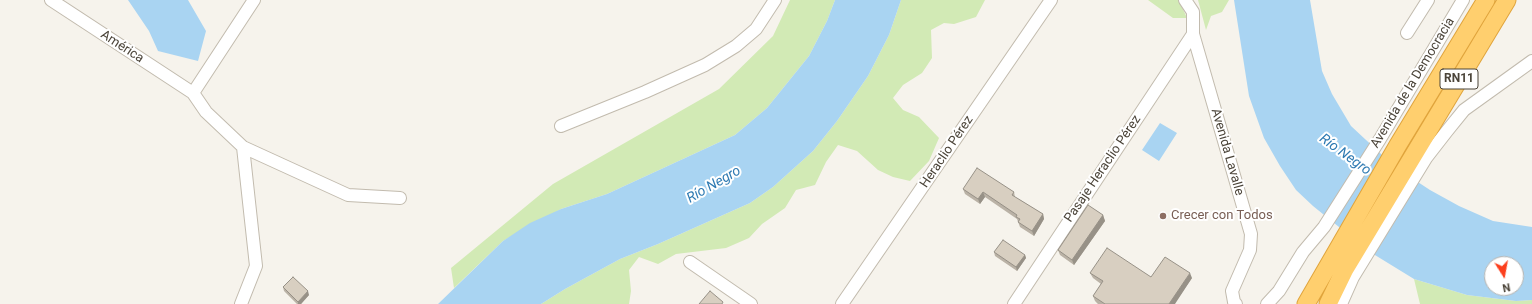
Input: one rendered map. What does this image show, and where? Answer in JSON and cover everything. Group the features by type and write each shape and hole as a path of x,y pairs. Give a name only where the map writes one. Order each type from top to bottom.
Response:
{"highway":[{"name":"Avenida de la Democracia","path":"1306,304 1398,145 1486,0"},
{"name":"RN11","path":"1328,304 1349,273 1418,158 1507,0"}],"street":[{"name":"América","path":"51,0 193,93"},
{"path":"254,0 193,93 206,112 243,147 348,195 400,198"},
{"path":"561,126 645,92 711,61 736,46 756,29 775,0"},
{"name":"Heraclio Pérez","path":"842,304 1051,0"},
{"name":"Avenida Lavalle","path":"1185,0 1193,12 1193,34 1251,234 1250,250 1232,291 1234,302 1236,304"},
{"path":"1407,33 1428,0"},
{"name":"Avenida de la Democracia","path":"1267,304 1280,291 1303,252 1324,227 1380,139 1463,0"},
{"name":"Pasaje Heraclio Pérez","path":"1014,304 1193,34"},
{"path":"1418,158 1464,110 1532,61"},
{"path":"241,304 256,266 243,147"},
{"path":"690,262 751,304"},
{"path":"1341,304 1349,273"}],"green space":[{"path":"790,0 835,0 827,21 809,56 767,108 735,135 607,194 561,209 503,241 454,288 451,268 553,184 719,89 773,36"},
{"path":"901,0 985,0 976,17 954,24 944,23 931,30 932,58 922,73 903,85 893,98 903,110 919,117 939,138 929,161 910,181 893,177 878,170 857,151 838,145 826,162 815,185 796,190 785,208 762,224 749,238 726,248 676,254 658,264 639,257 629,270 631,291 629,304 541,304 620,259 658,244 750,203 773,187 813,151 837,121 868,76 889,35"},
{"path":"1148,0 1182,0 1181,5 1187,18 1173,18"},
{"path":"1198,0 1229,0 1222,12 1211,16 1206,30"},
{"path":"1414,279 1467,295 1516,301 1532,300 1532,304 1420,304"}],"water":[{"path":"128,0 188,0 206,31 198,61 158,51 149,31"},
{"name":"Río Negro","path":"835,0 901,0 889,35 868,76 837,121 813,151 773,187 750,203 658,244 620,259 541,304 438,304 503,241 530,223 561,209 607,194 735,135 767,108 809,56 827,21"},
{"name":"Río Negro","path":"1234,0 1310,0 1322,71 1332,94 1351,126 1395,167 1430,190 1459,206 1493,221 1532,227 1532,300 1516,301 1467,295 1414,279 1370,252 1313,206 1296,190 1264,138 1249,96"},
{"path":"1160,123 1177,133 1159,161 1142,150"}],"building":[{"path":"977,168 1014,192 1012,195 1043,214 1032,231 1018,222 1020,219 1016,217 1017,215 983,192 978,199 963,189"},
{"path":"1088,205 1103,215 1072,260 1058,250"},
{"path":"1003,240 1025,255 1016,267 994,252"},
{"path":"1107,248 1151,277 1165,257 1190,273 1169,304 1105,304 1093,296 1103,281 1090,273"},
{"path":"293,277 308,291 298,302 283,287"},
{"path":"710,291 723,302 722,304 699,304"}],"place":[{"name":"Crecer con Todos","path":"1163,216"}]}
